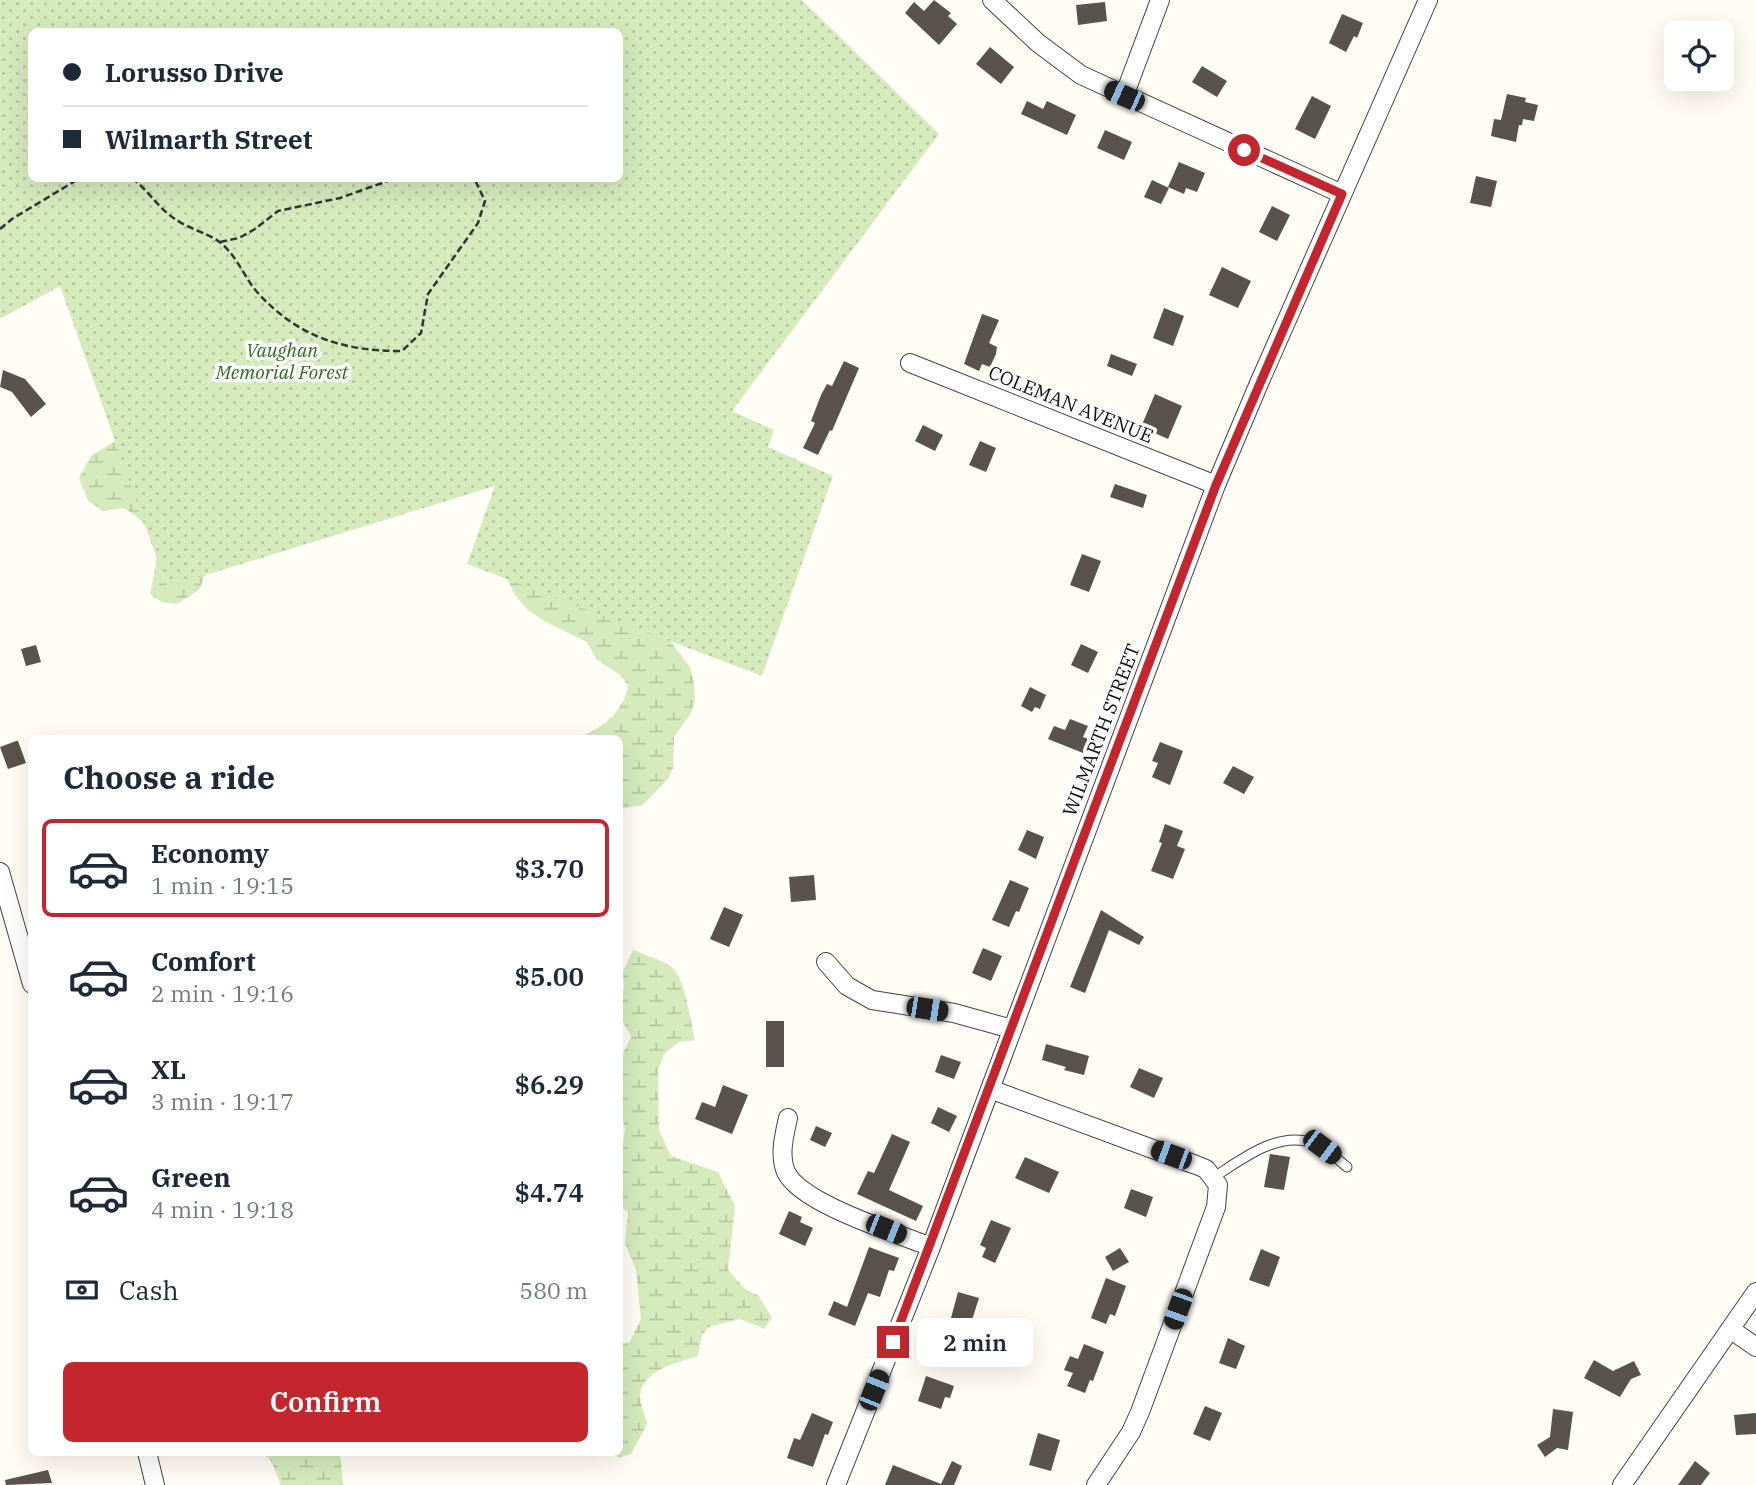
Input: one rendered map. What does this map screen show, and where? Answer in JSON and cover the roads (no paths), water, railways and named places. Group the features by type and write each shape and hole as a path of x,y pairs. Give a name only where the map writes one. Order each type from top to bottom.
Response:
{"street":[{"path":"992,0 1059,60 1081,75 1342,194"},
{"path":"1124,96 1160,0"},
{"name":"WILMARTH STREET","path":"836,1485 931,1247 1216,485 1428,0"},
{"name":"COLEMAN AVENUE","path":"910,363 1216,485"},
{"path":"0,872 28,970"},
{"path":"826,962 846,986 872,1000 954,1013 1012,1029"},
{"path":"990,1089 1196,1165 1214,1177 1218,1185 1216,1207 1140,1412 1131,1432 1096,1485"},
{"path":"788,1118 782,1154 787,1174 799,1188 819,1202 931,1247"},
{"path":"1622,1485 1756,1292"},
{"path":"1730,1329 1756,1347"},
{"path":"148,1456 155,1485"}],"lane":[{"path":"1214,1177 1272,1144 1292,1140 1322,1147 1347,1167"}],"park label":[{"name":"Vaughan Memorial Forest","path":"282,361"}]}
